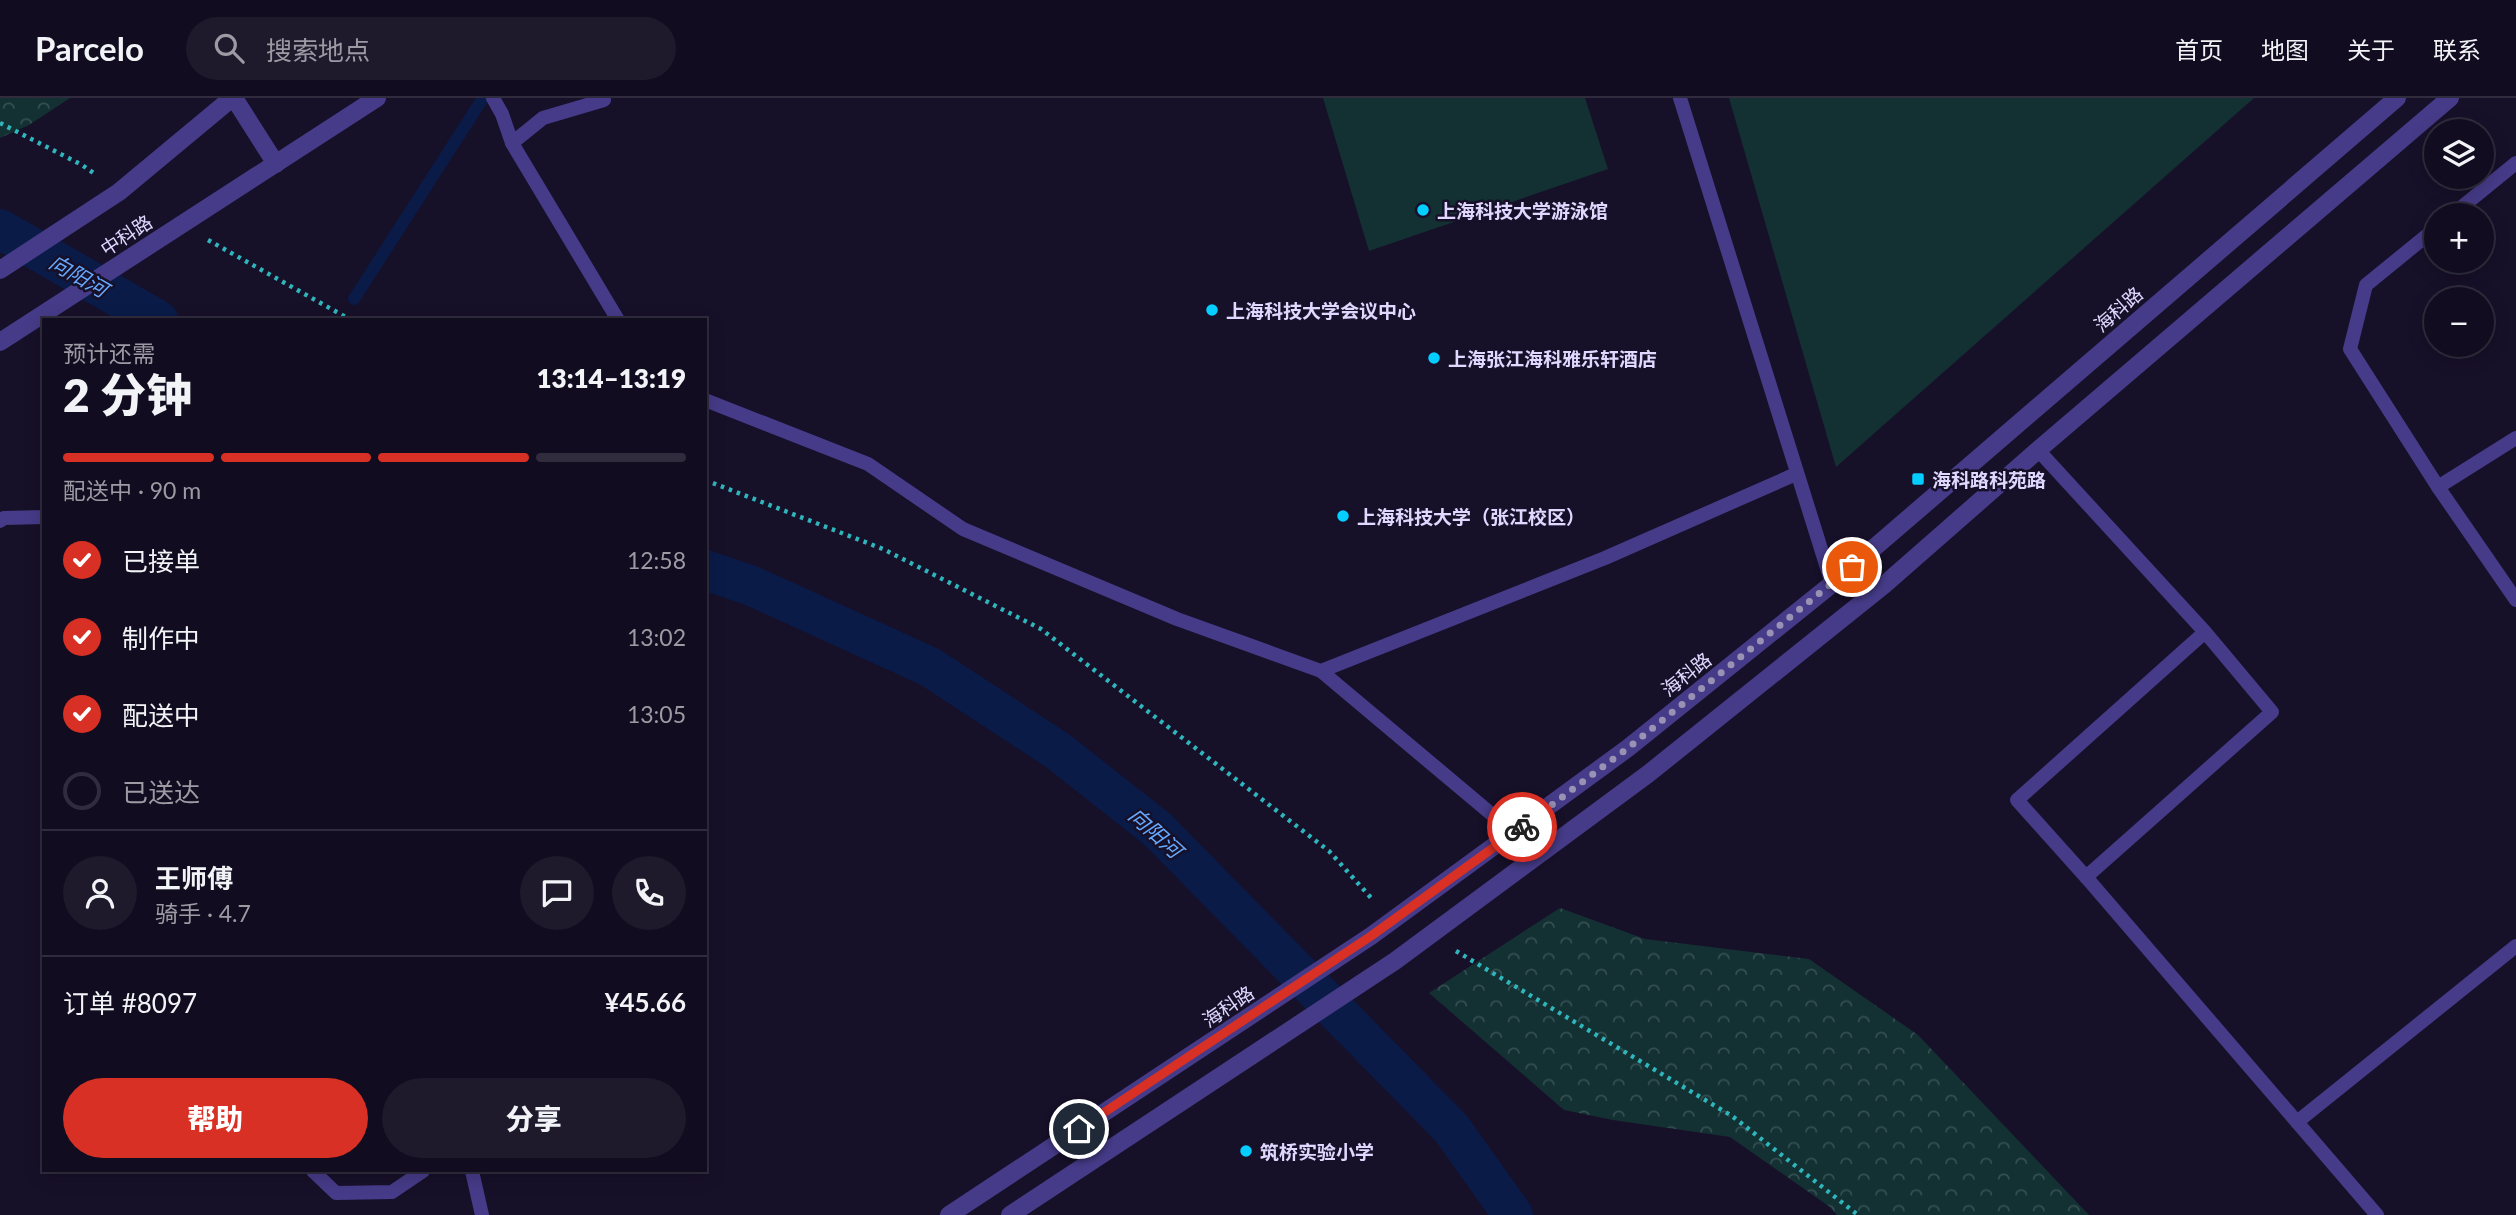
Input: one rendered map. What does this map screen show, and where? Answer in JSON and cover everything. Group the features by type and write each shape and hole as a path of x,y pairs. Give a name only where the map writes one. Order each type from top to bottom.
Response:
{"street":[{"path":"233,98 276,164"},
{"name":"中科路","path":"0,270 119,191 233,98"},
{"name":"中科路","path":"0,342 377,98"},
{"name":"海科路","path":"949,1215 1371,936 1628,748 1832,584 2397,98"},
{"path":"1010,1215 1395,961 1638,782 1884,585 2450,98"}],"lane":[{"path":"493,98 512,143 617,318"},
{"path":"512,143 572,98"},
{"path":"1680,98 1832,584"},
{"path":"543,118 604,100"},
{"path":"2467,203 2516,163"},
{"path":"2424,238 2366,285 2350,349 2438,487 2516,600"},
{"path":"707,401 868,464 963,529 1177,620 1321,671 1514,833"},
{"path":"2438,487 2516,438"},
{"path":"2038,450 2205,632 2272,712 2086,877"},
{"path":"1321,671 1605,558 1796,474"},
{"path":"0,521 4,518 42,517"},
{"path":"2205,632 2017,800 2377,1215"},
{"path":"2297,1122 2516,946"},
{"path":"314,1172 336,1193 392,1192 422,1172"},
{"path":"472,1172 482,1215"}],"path":[{"path":"0,123 82,165 119,191"},
{"path":"201,236 347,318"},
{"path":"707,481 883,549 1041,629 1329,851 1392,921"},
{"path":"1430,936 1732,1116 1858,1215"}],"green space":[{"path":"0,98 70,98 29,125 0,138"},
{"name":"上海科技大学游泳馆","path":"1323,98 1585,98 1608,169 1369,251"},
{"path":"1729,98 2254,98 1836,467"},
{"path":"1560,908 1645,939 1809,959 1918,1035 2089,1215 1837,1215 1830,1207 1730,1137 1564,1110 1429,993"}],"waterway":[{"path":"354,299 483,98"},
{"name":"向阳河","path":"0,229 155,318"},
{"name":"向阳河","path":"707,571 752,586 930,667 1058,751 1157,829 1451,1128 1513,1215"}],"way so far":[{"path":"1522,827 1628,748 1852,567"}],"place":[{"name":"上海科技大学游泳馆","path":"1423,210"},
{"name":"上海科技大学会议中心","path":"1212,310"},
{"name":"上海张江海科雅乐轩酒店","path":"1434,358"},
{"name":"海科路科苑路","path":"1918,479"},
{"name":"上海科技大学（张江校区）","path":"1343,516"},
{"name":"筑桥实验小学","path":"1246,1151"}],"route":[{"path":"1079,1129 1371,936 1522,827"}]}
